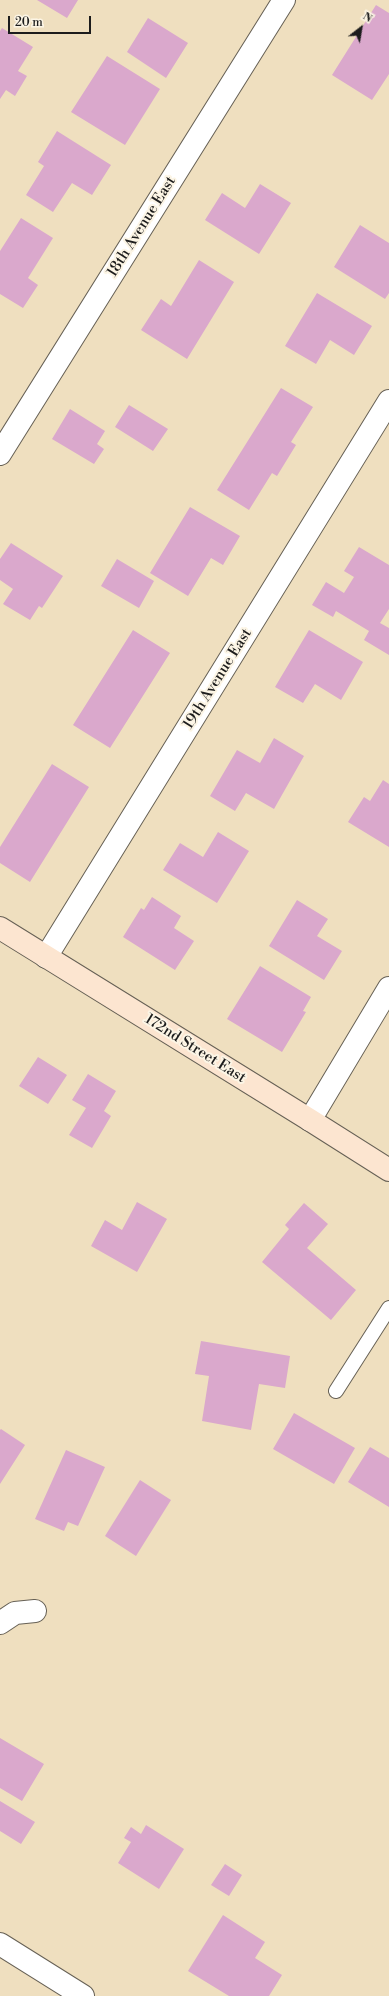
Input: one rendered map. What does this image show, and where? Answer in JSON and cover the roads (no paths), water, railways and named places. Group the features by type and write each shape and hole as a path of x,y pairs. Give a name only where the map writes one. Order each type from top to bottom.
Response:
{"street":[{"name":"18th Avenue East","path":"0,454 284,0"},
{"name":"19th Avenue East","path":"46,957 389,401"},
{"name":"172nd Street East","path":"0,928 389,1170"},
{"path":"310,1120 389,988"},
{"path":"0,1623 15,1613 35,1611"},
{"path":"0,1944 83,1996"}],"lane":[{"path":"336,1391 389,1308"}]}
